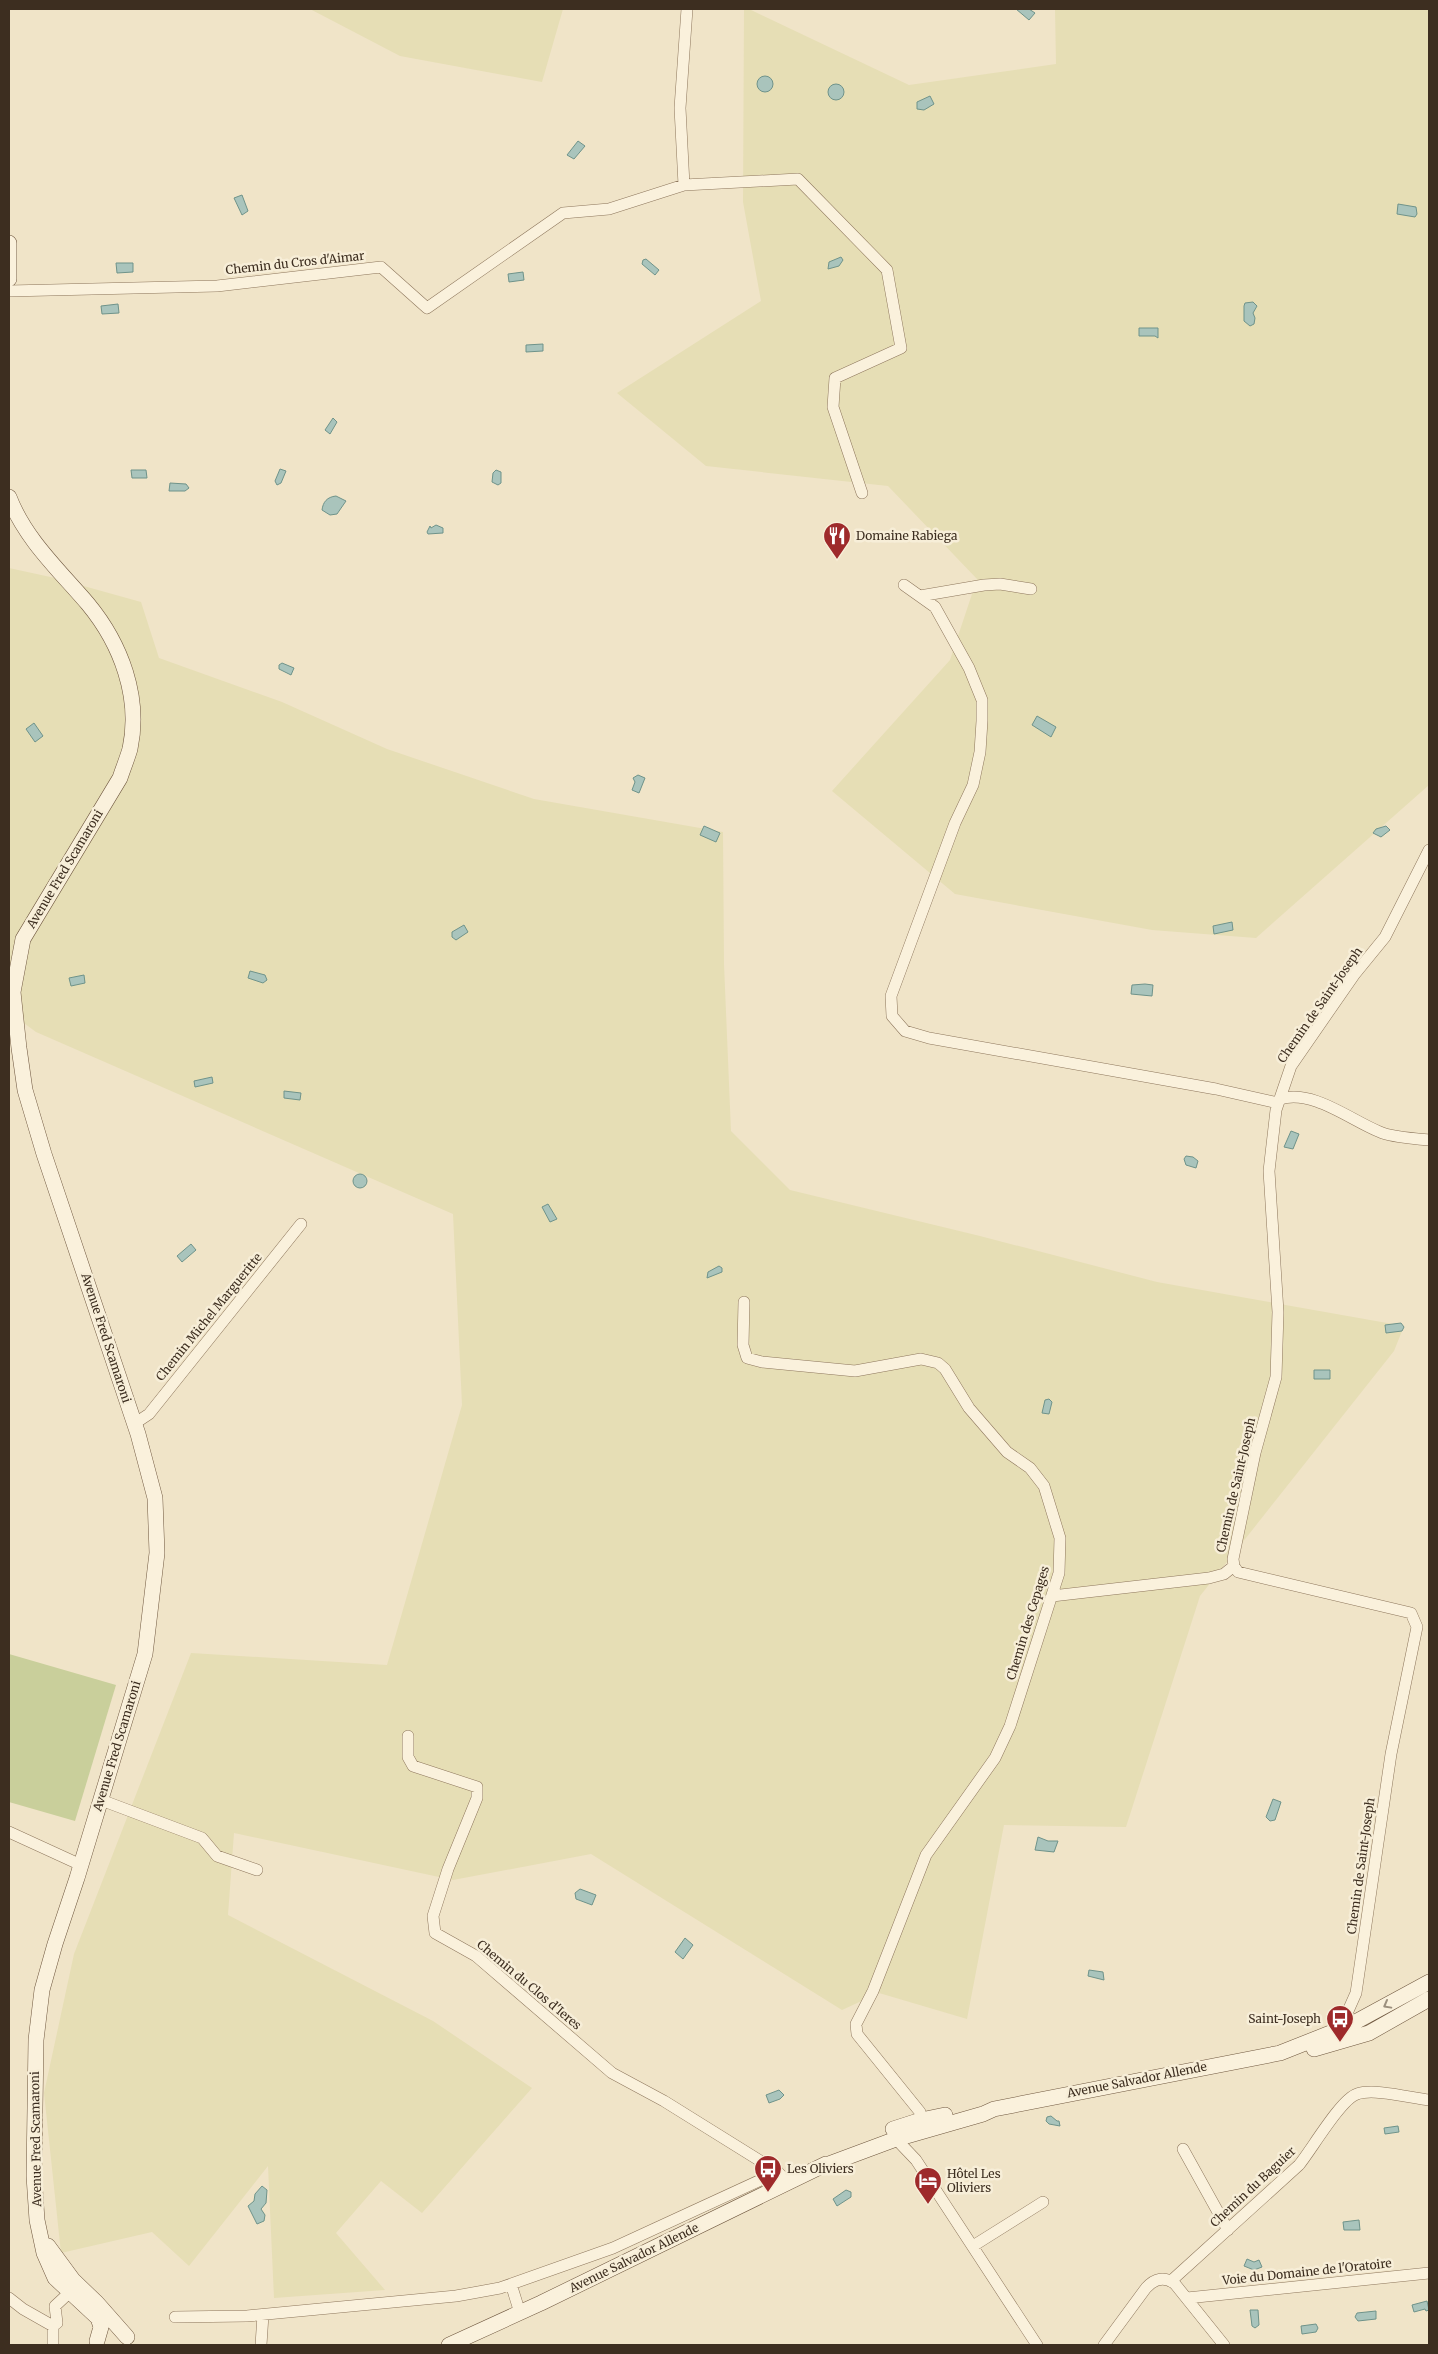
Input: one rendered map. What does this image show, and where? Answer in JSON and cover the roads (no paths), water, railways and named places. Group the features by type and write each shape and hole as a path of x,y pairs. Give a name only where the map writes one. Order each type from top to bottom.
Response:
{"main road":[{"path":"9,242 9,279"},
{"name":"Avenue Fred Scamaroni","path":"9,497 23,527 110,633 123,664 133,709 130,750 120,778 23,939 14,992 14,1049 25,1090 44,1154 134,1424 155,1498 157,1553 145,1654 42,1990 37,2032 34,2176 37,2220 42,2236 44,2253 55,2278 98,2318 100,2327 95,2343"},
{"name":"Avenue Salvador Allende","path":"908,2130 983,2114 994,2109 1280,2053 1348,2026 1429,1982"},
{"name":"Avenue Salvador Allende","path":"1280,2053 1294,2054 1369,2033 1429,1999"},
{"name":"Avenue Salvador Allende","path":"449,2345 520,2313 783,2178 818,2168 940,2116 982,2108 994,2109"},
{"name":"Avenue Fred Scamaroni","path":"42,2236 73,2280 98,2303 132,2341"},
{"path":"95,2343 112,2335 132,2341"}],"street":[{"path":"684,185 680,108 688,9"},
{"name":"Chemin du Cros d'Aimar","path":"9,291 217,286 381,267 428,308 563,213 609,210 684,185 798,179 887,270 901,348 835,378 833,408 862,493"},
{"path":"920,596 984,584 1000,584 1031,589"},
{"path":"904,585 935,607 969,668 982,700 980,752 973,785 955,823 891,996 892,1016 905,1031 929,1038 1279,1101 1292,1096 1333,1107 1381,1133 1429,1140"},
{"name":"Chemin de Saint-Joseph","path":"1348,2026 1348,2011 1356,1993 1391,1754 1417,1627 1411,1613 1238,1572 1234,1566 1233,1559 1255,1454 1276,1377 1278,1312 1268,1171 1279,1101 1291,1066 1354,975 1385,937 1429,850"},
{"name":"Chemin Michel Margueritte","path":"134,1424 150,1414 301,1224"},
{"name":"Chemin des Cepages","path":"744,1302 743,1345 747,1358 762,1362 855,1370 921,1359 938,1363 945,1369 969,1408 1007,1452 1030,1468 1044,1486 1060,1538 1059,1573 1010,1726 994,1758 926,1855 873,1991 856,2024 857,2034 920,2112 908,2130"},
{"path":"1052,1596 1209,1578 1224,1574 1234,1566"},
{"name":"Chemin du Clos d'Ieres","path":"408,1736 408,1757 413,1766 477,1787 477,1798 448,1869 433,1916 435,1932 476,1956 612,2073 664,2101 783,2178"},
{"path":"101,1800 202,1838 217,1856 257,1870"},
{"path":"9,1832 81,1865"},
{"path":"1316,2048 1346,2034 1349,2030 1348,2026"},
{"name":"Chemin du Baguier","path":"1172,2281 1299,2165 1313,2149 1341,2106 1350,2097 1368,2093 1429,2100"},
{"path":"908,2130 916,2160 1037,2345"},
{"path":"908,2130 916,2160"},
{"path":"1183,2149 1228,2230"},
{"path":"175,2317 263,2315 456,2296 500,2288 613,2248 783,2178"},
{"path":"973,2246 1044,2202"},
{"name":"Voie du Domaine de l'Oratoire","path":"1187,2298 1429,2273"},
{"path":"1104,2345 1152,2282 1158,2279 1172,2281 1224,2345"},
{"path":"511,2284 520,2313"},
{"path":"53,2345 53,2326 57,2323 55,2306 69,2293 75,2291 90,2302 98,2303"},
{"path":"9,2298 23,2309 53,2326"},
{"path":"260,2345 263,2315"}],"water":[{"path":"1016,9 1029,9 1035,13 1029,20"},
{"path":"765,76 773,84 765,92 757,84"},
{"path":"833,84 839,84 844,89 842,98 833,100 828,95 828,89"},
{"path":"930,96 934,104 924,110 917,109 917,102"},
{"path":"578,141 585,146 574,159 567,155"},
{"path":"242,195 248,211 242,215 234,198"},
{"path":"1398,204 1416,207 1417,214 1415,217 1397,214"},
{"path":"841,257 843,260 839,266 828,269 829,262"},
{"path":"646,259 659,270 655,275 642,264 643,260"},
{"path":"116,263 133,263 133,272 117,273"},
{"path":"523,272 524,280 509,282 508,274"},
{"path":"1253,302 1257,306 1253,313 1255,318 1254,324 1250,326 1244,321 1244,306 1245,303"},
{"path":"118,304 119,313 102,314 101,306"},
{"path":"1139,328 1158,328 1158,338 1155,336 1139,336"},
{"path":"543,344 543,351 526,352 526,345"},
{"path":"333,418 337,422 330,434 325,430"},
{"path":"280,469 286,471 281,483 277,485 275,481"},
{"path":"131,470 146,470 147,478 132,478"},
{"path":"496,470 501,472 501,483 498,485 492,482 493,473"},
{"path":"170,483 186,484 189,488 185,491 169,491"},
{"path":"336,496 346,501 337,514 330,515 322,510 324,502"},
{"path":"436,525 443,528 443,533 428,534 430,526 431,528"},
{"path":"282,663 294,668 291,675 279,669 279,665"},
{"path":"1037,716 1056,727 1051,737 1032,725"},
{"path":"34,723 43,736 35,742 26,729"},
{"path":"638,775 645,778 639,793 632,790 635,782 633,778"},
{"path":"704,826 720,833 716,842 700,835"},
{"path":"1386,826 1390,830 1381,837 1373,833 1376,829"},
{"path":"1232,922 1233,930 1214,934 1213,926"},
{"path":"464,925 468,932 456,940 452,937 452,932"},
{"path":"250,971 265,975 267,980 263,983 248,978"},
{"path":"84,975 85,983 71,986 69,978"},
{"path":"1132,985 1153,985 1152,996 1131,994"},
{"path":"212,1077 213,1083 195,1087 194,1081"},
{"path":"284,1091 301,1093 300,1100 284,1098"},
{"path":"1291,1131 1299,1134 1293,1149 1284,1147"},
{"path":"1186,1156 1193,1157 1198,1161 1196,1168 1186,1165 1184,1159"},
{"path":"357,1174 363,1174 367,1181 363,1188 357,1188 353,1184 353,1178"},
{"path":"548,1204 557,1219 550,1222 542,1207"},
{"path":"191,1244 196,1250 182,1262 177,1256"},
{"path":"719,1266 722,1268 722,1272 707,1278 708,1272"},
{"path":"1401,1323 1404,1327 1402,1331 1386,1333 1385,1325"},
{"path":"1314,1370 1330,1370 1330,1379 1314,1379"},
{"path":"1049,1399 1052,1402 1049,1414 1042,1413 1045,1400"},
{"path":"1273,1799 1281,1802 1275,1820 1270,1821 1266,1817"},
{"path":"1038,1837 1048,1841 1058,1841 1054,1852 1035,1850"},
{"path":"580,1889 596,1895 592,1905 576,1899 575,1893"},
{"path":"685,1938 693,1945 683,1959 675,1952"},
{"path":"1089,1970 1103,1972 1104,1980 1088,1976"},
{"path":"779,2090 784,2095 780,2099 769,2103 766,2095"},
{"path":"1051,2116 1059,2121 1060,2126 1049,2124 1046,2121 1047,2117"},
{"path":"1398,2126 1399,2132 1385,2134 1384,2128"},
{"path":"262,2186 267,2190 266,2203 261,2209 265,2215 264,2221 257,2224 248,2206 254,2201 255,2194"},
{"path":"846,2190 851,2192 851,2197 837,2206 833,2199"},
{"path":"1359,2220 1360,2230 1344,2230 1343,2222"},
{"path":"1247,2259 1254,2262 1259,2260 1262,2267 1254,2270 1244,2266"},
{"path":"1427,2301 1429,2310 1426,2311 1425,2309 1414,2312 1412,2305"},
{"path":"1250,2310 1258,2310 1259,2325 1255,2328 1252,2326"},
{"path":"1376,2311 1376,2319 1358,2321 1355,2317 1357,2313"},
{"path":"1316,2324 1318,2328 1316,2332 1302,2334 1301,2326"}],"place":[{"name":"Domaine Rabiega","path":"837,560"},
{"name":"Saint-Joseph","path":"1340,2043"},
{"name":"Les Oliviers","path":"768,2193"},
{"name":"Hôtel Les Oliviers","path":"928,2205"}]}
